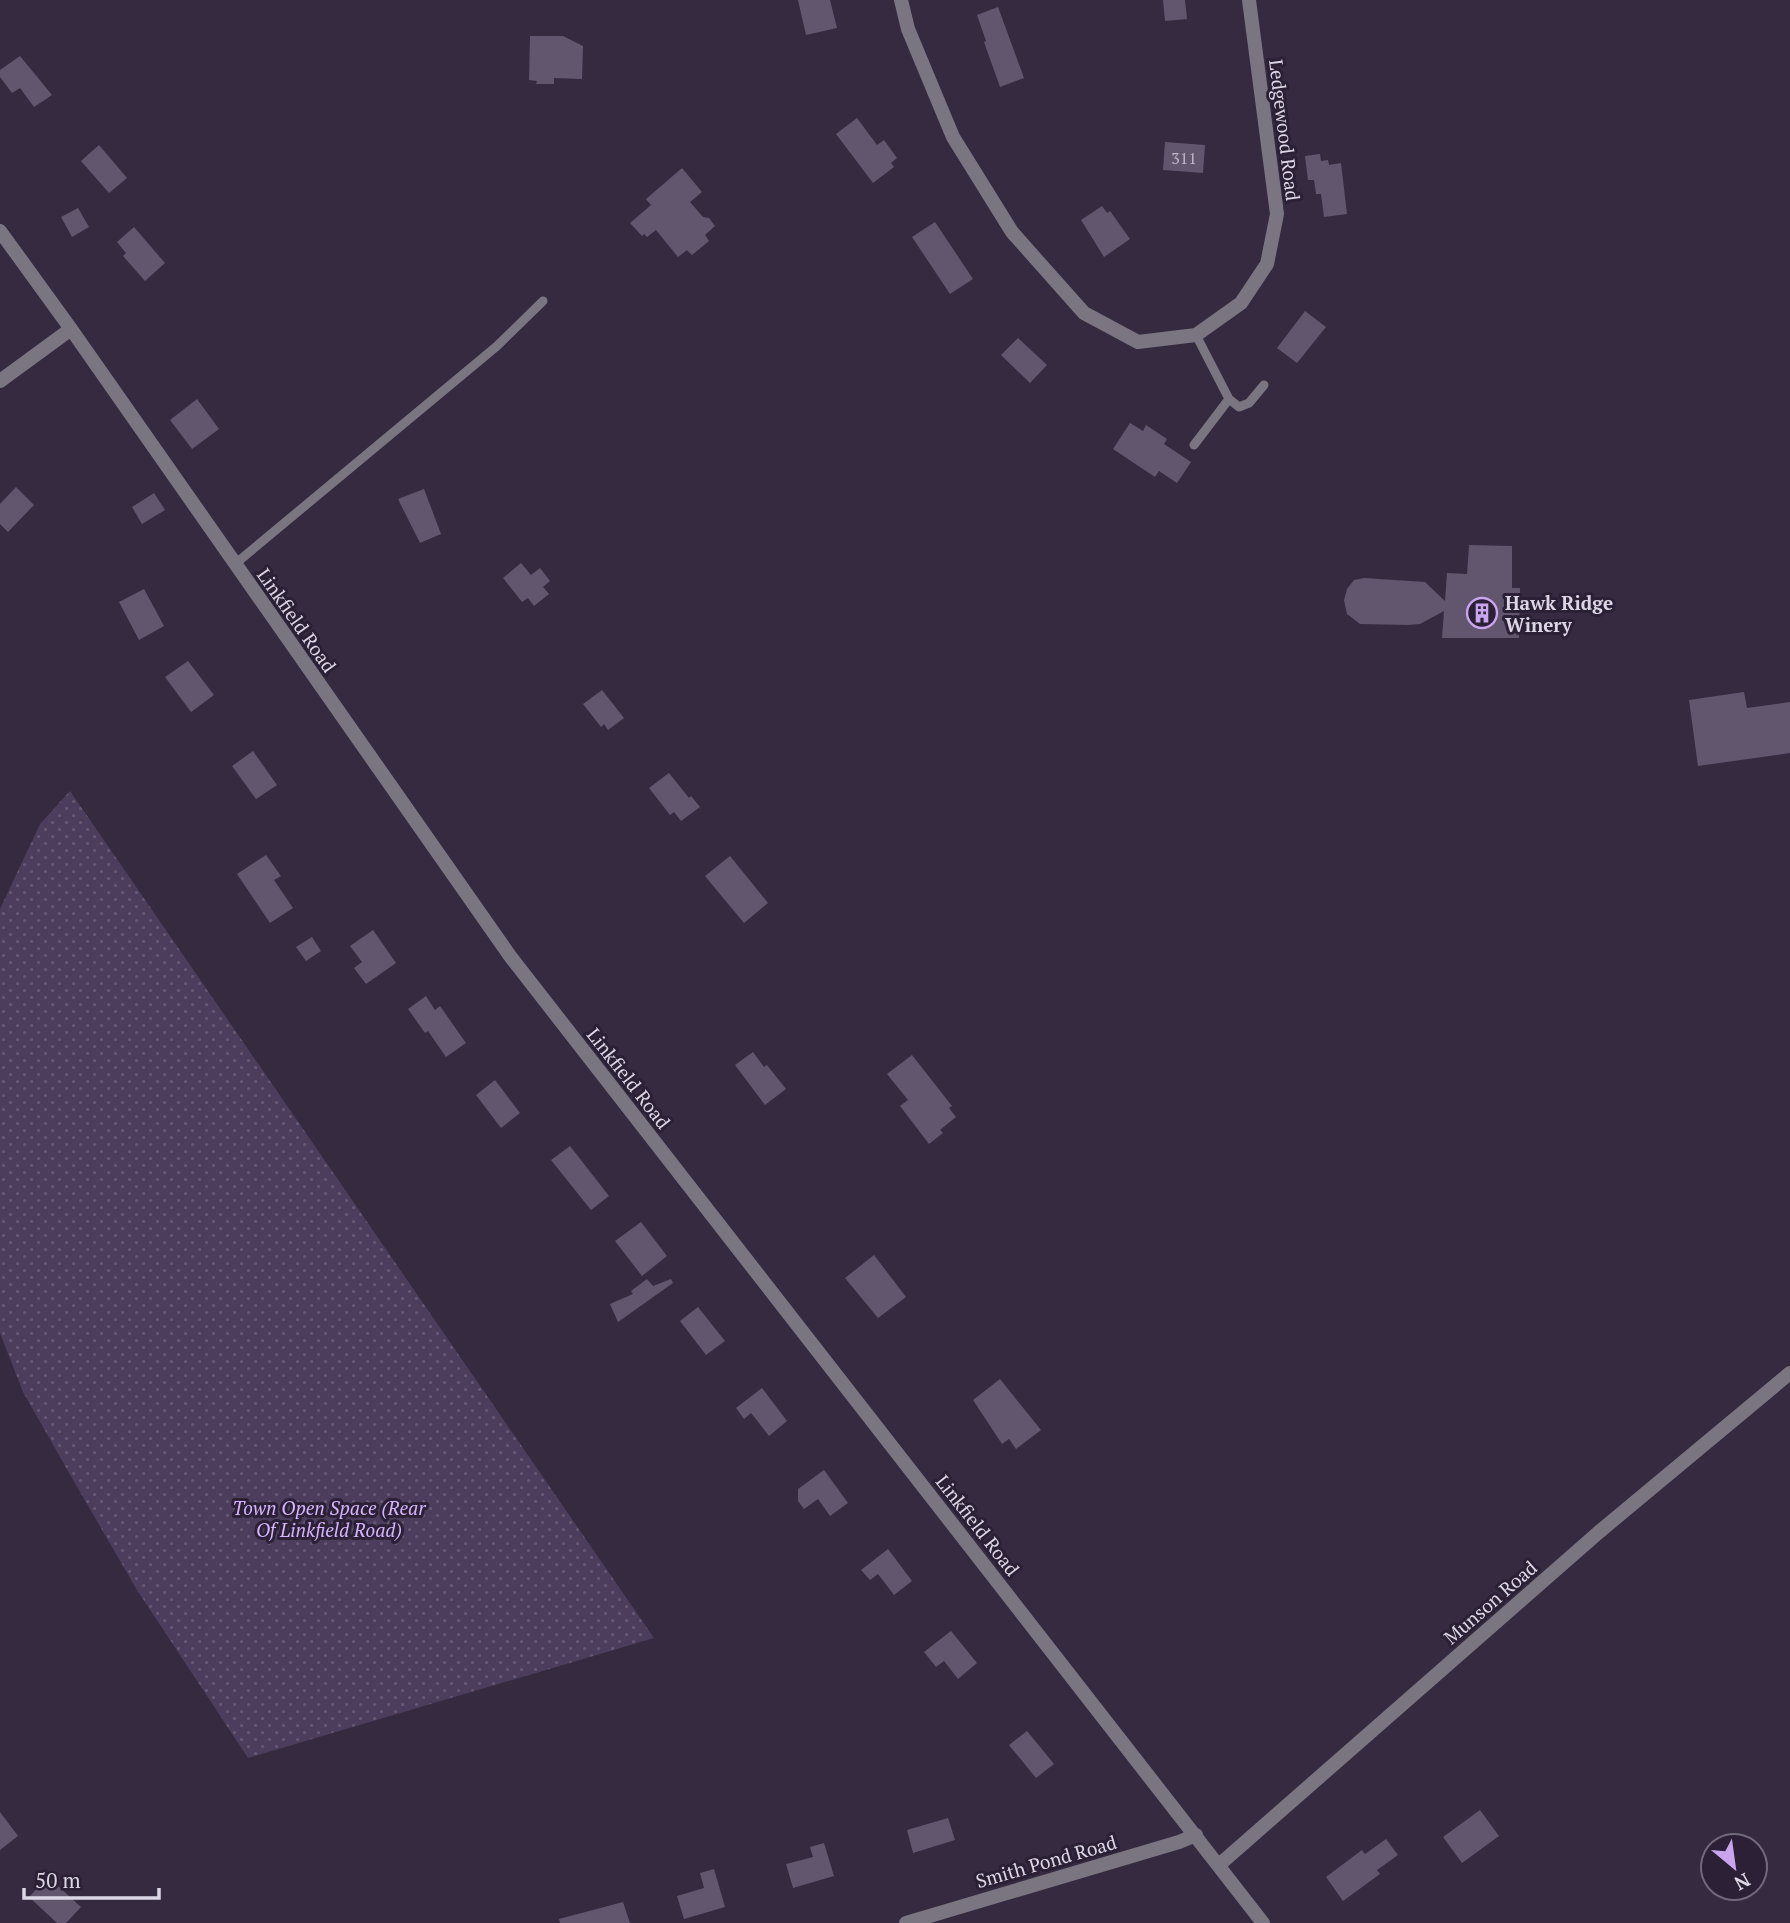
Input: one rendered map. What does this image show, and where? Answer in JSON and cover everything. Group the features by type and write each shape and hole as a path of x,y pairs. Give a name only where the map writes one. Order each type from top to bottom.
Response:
{"street":[{"name":"Ledgewood Road","path":"901,0 908,29 953,137 1012,232 1084,313 1138,342 1196,335 1241,303 1267,264 1277,214 1249,0"},
{"name":"Linkfield Road","path":"0,230 510,956 1264,1923"},
{"path":"0,381 71,329"},
{"name":"Munson Road","path":"1219,1865 1600,1532 1790,1373"},
{"name":"Smith Pond Road","path":"906,1923 1196,1835"}],"lane":[{"path":"235,564 497,346 543,301"},
{"path":"1196,335 1229,399 1239,407 1250,403 1264,385"},
{"path":"1194,445 1229,399"}],"green space":[{"name":"Town Open Space (Rear Of Linkfield Road)","path":"70,791 654,1638 248,1758 137,1590 23,1392 0,1333 0,909 40,824"}],"building":[{"path":"798,0 830,0 837,28 806,35"},
{"path":"1163,0 1185,0 1187,19 1165,21"},
{"path":"998,7 1024,78 1000,87 977,15"},
{"path":"530,36 563,36 583,46 582,79 554,78 554,84 536,84 537,81 529,80"},
{"path":"20,56 52,95 34,107 20,88 12,93 0,77 0,70"},
{"path":"857,118 877,145 884,140 897,158 891,163 894,167 873,183 836,134"},
{"path":"1165,142 1205,145 1203,173 1163,170"},
{"path":"99,145 127,178 109,193 81,161"},
{"path":"1320,154 1321,161 1328,160 1329,165 1341,163 1347,214 1324,217 1321,194 1316,194 1314,180 1308,180 1305,156"},
{"path":"682,168 702,192 690,202 715,226 705,235 709,241 692,255 687,250 678,257 656,230 647,237 644,234 642,236 630,223 651,205 646,199"},
{"path":"1102,206 1107,213 1110,211 1130,239 1104,257 1081,220"},
{"path":"78,208 89,227 72,237 61,217"},
{"path":"935,222 973,279 950,294 912,237"},
{"path":"134,227 165,263 145,281 123,256 126,253 117,242"},
{"path":"1305,311 1326,327 1297,363 1277,348"},
{"path":"1018,338 1047,365 1030,383 1001,355"},
{"path":"197,399 219,429 192,449 170,420"},
{"path":"1130,423 1143,431 1146,425 1167,439 1164,444 1191,462 1177,483 1159,471 1155,477 1113,449"},
{"path":"16,487 34,505 8,532 0,524 0,504"},
{"path":"424,489 441,534 420,543 398,499"},
{"path":"154,493 165,510 142,524 132,507"},
{"name":"Hawk Ridge Winery","path":"1469,545 1512,546 1512,588 1520,588 1519,638 1442,638 1444,611 1420,624 1408,625 1360,624 1347,614 1344,600 1347,589 1354,580 1364,578 1425,582 1445,601 1447,573 1467,574"},
{"path":"521,563 531,575 540,568 550,581 543,587 549,594 534,606 528,598 522,602 503,578"},
{"path":"144,589 164,626 139,640 119,602"},
{"path":"188,661 214,695 191,712 165,677"},
{"path":"602,690 624,718 608,730 604,724 601,727 583,704"},
{"path":"1744,692 1747,708 1790,702 1790,753 1698,766 1689,700"},
{"path":"253,751 277,785 256,799 232,766"},
{"path":"669,773 700,807 681,821 674,812 670,815 649,788"},
{"path":"266,855 281,876 274,880 293,908 270,923 237,874"},
{"path":"730,856 768,903 744,923 705,876"},
{"path":"373,930 396,963 366,984 354,968 362,962 350,946"},
{"path":"312,937 321,951 306,961 296,947"},
{"path":"426,996 435,1010 440,1006 466,1043 446,1057 408,1009"},
{"path":"753,1052 786,1089 765,1105 735,1065"},
{"path":"912,1055 952,1106 949,1108 956,1117 940,1130 943,1133 929,1144 900,1106 908,1100 887,1074"},
{"path":"495,1080 520,1113 501,1128 476,1095"},
{"path":"570,1146 609,1196 591,1210 551,1160"},
{"path":"641,1222 667,1256 642,1276 615,1241"},
{"path":"874,1255 906,1297 878,1318 845,1278"},
{"path":"647,1279 653,1286 671,1279 673,1283 618,1322 610,1304 633,1294 631,1291"},
{"path":"698,1307 725,1341 706,1355 680,1321"},
{"path":"1000,1379 1041,1430 1016,1449 1009,1439 1002,1444 973,1400"},
{"path":"762,1388 787,1421 769,1436 751,1413 744,1419 736,1408"},
{"path":"824,1470 848,1503 830,1516 818,1499 804,1509 798,1501 798,1489"},
{"path":"888,1549 912,1581 894,1595 878,1574 870,1580 861,1570"},
{"path":"951,1631 977,1663 958,1679 944,1661 936,1667 924,1652"},
{"path":"1027,1731 1054,1764 1036,1778 1009,1745"},
{"path":"1480,1810 1499,1836 1462,1863 1443,1837"},
{"path":"0,1812 18,1836 0,1850"},
{"path":"948,1818 955,1840 913,1853 907,1830"},
{"path":"1386,1839 1398,1855 1377,1870 1380,1874 1343,1901 1326,1877 1362,1850 1365,1854"},
{"path":"824,1843 834,1876 793,1888 786,1864 813,1857 810,1847"},
{"path":"714,1869 725,1907 684,1919 677,1896 704,1888 700,1873"},
{"path":"48,1877 81,1907 66,1923 57,1923 29,1897"},
{"path":"623,1902 630,1923 560,1923 559,1919"}],"place":[{"name":"Hawk Ridge Winery","path":"1482,613"}]}
